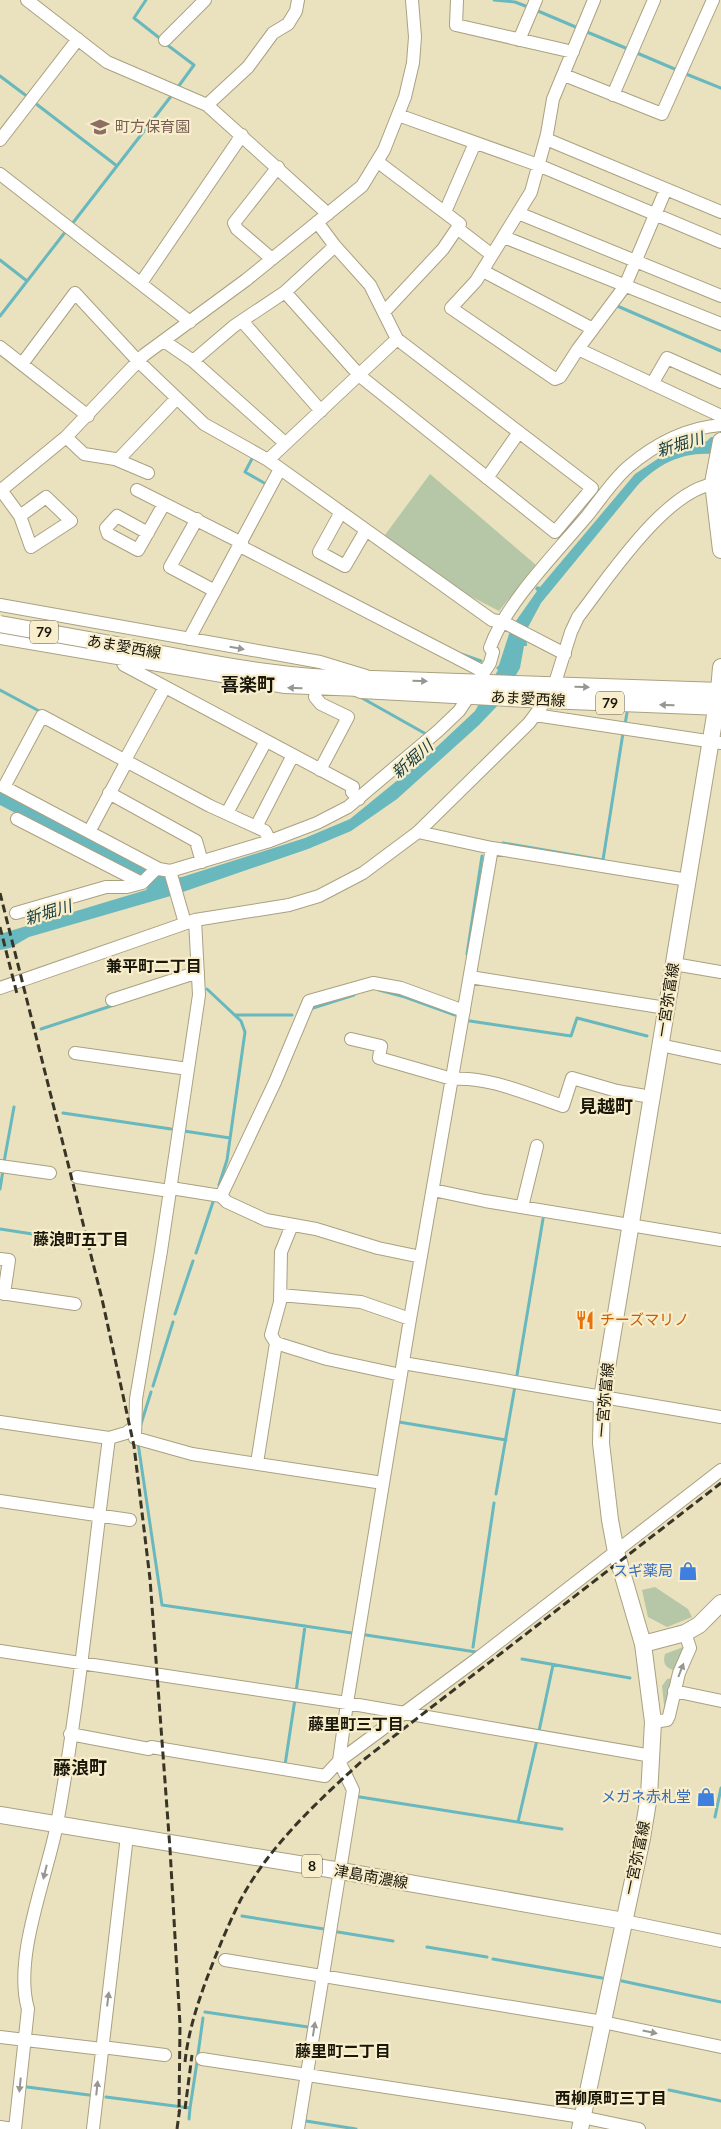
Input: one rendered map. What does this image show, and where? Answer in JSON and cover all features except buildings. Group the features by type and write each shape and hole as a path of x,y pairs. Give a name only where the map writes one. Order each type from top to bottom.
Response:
{"main road":[{"path":"719,449 717,484 721,550"},
{"name":"あま愛西線","path":"0,624 270,673 367,684 516,685 550,693"},
{"name":"一宮弥富線","path":"581,2123 642,1838 652,1756 653,1722 643,1644 616,1552 604,1481 601,1443 602,1398 629,1225 688,880 715,742 721,667"},
{"name":"あま愛西線","path":"477,686 505,698 550,693 719,699"},
{"path":"643,1644 685,1633 700,1625 721,1603"},
{"name":"津島南濃線","path":"0,1815 341,1871 624,1921"}],"street":[{"path":"27,0 107,62 208,105 278,167 323,218 335,246 370,285 397,339 592,488 555,532 360,376 285,292"},
{"path":"165,40 206,0"},
{"path":"208,105 248,66 273,33 288,24 296,11 298,0"},
{"path":"20,516 0,490 66,437 88,416 113,386 138,361 272,259 362,186 378,162 398,115 413,63 415,36 412,0"},
{"path":"457,0 456,25 573,52"},
{"path":"519,40 536,0"},
{"path":"594,0 553,99 546,139 531,192 483,271 451,308 555,379 560,377 625,286 666,189"},
{"path":"613,94 654,0"},
{"path":"564,75 662,114 713,0"},
{"path":"0,140 78,39"},
{"path":"398,115 538,165 721,242"},
{"path":"141,283 242,135"},
{"path":"546,139 721,212"},
{"path":"445,212 475,143"},
{"path":"378,162 460,224 443,249 384,312"},
{"path":"272,259 237,229 234,223 278,167"},
{"path":"0,174 190,322"},
{"path":"518,214 721,296"},
{"path":"457,228 492,255"},
{"path":"504,237 721,324"},
{"path":"193,361 242,321 285,292 335,246"},
{"path":"483,271 593,329"},
{"path":"22,364 75,294 138,361 204,424 280,468 492,620 503,622 565,654"},
{"path":"242,321 321,411"},
{"path":"268,460 360,376 397,339"},
{"path":"164,341 193,361 285,443"},
{"path":"578,350 721,416"},
{"path":"2,354 22,364 88,416"},
{"path":"652,384 667,358 721,382"},
{"path":"118,460 177,398"},
{"path":"16,914 106,887 127,887 142,883 163,871 202,862 270,841 317,823 348,807 459,711 477,686 494,652 490,648 497,629 538,575 627,468 662,442 678,434 721,425"},
{"path":"487,478 519,432"},
{"path":"66,437 84,454 118,460 148,473"},
{"path":"188,639 241,544 280,468"},
{"path":"0,988 190,922 289,905 320,896 363,873 418,832 535,715 550,693 578,617 645,532 680,499 694,490 717,484"},
{"path":"137,490 186,516 197,519 425,643 477,686"},
{"path":"148,533 164,504"},
{"path":"340,512 319,552 345,566 366,530"},
{"path":"197,519 170,567 215,591"},
{"path":"0,605 320,662 367,684"},
{"path":"20,641 25,610"},
{"path":"0,638 285,687 316,689 367,684"},
{"path":"121,659 124,665 353,787 352,792 359,798"},
{"path":"89,832 173,668"},
{"path":"316,689 315,697 320,704 348,717 320,770"},
{"path":"535,715 715,742"},
{"path":"270,841 265,831 42,716 4,787 163,871 190,922 198,972 199,995 171,1190 136,1399 135,1438 192,1454 383,1483"},
{"path":"227,813 266,741"},
{"path":"256,827 293,756"},
{"path":"110,793 196,841 202,862"},
{"path":"17,819 142,883"},
{"path":"418,832 492,848 688,880"},
{"path":"298,2129 353,1790 339,1761 347,1703 410,1318 492,848"},
{"path":"674,964 721,972"},
{"path":"112,1000 198,972"},
{"path":"470,977 666,1008"},
{"path":"221,1196 275,1082 305,1005 309,1001 373,983 401,988 464,1011"},
{"path":"351,1040 381,1046 379,1058 452,1079 464,1078 490,1083 563,1106 572,1078 617,1091 651,1097"},
{"path":"660,1045 721,1058"},
{"path":"75,1053 188,1069"},
{"path":"522,1207 537,1146"},
{"path":"0,1166 50,1173"},
{"path":"77,1178 221,1196 227,1202 266,1220 316,1229 378,1248 421,1257"},
{"path":"433,1190 522,1207 721,1240"},
{"path":"292,1225 281,1252 280,1295 271,1335 276,1343 327,1359 721,1417"},
{"path":"0,1259 9,1260 2,1293 76,1304"},
{"path":"280,1295 361,1302 410,1318"},
{"path":"257,1463 276,1343"},
{"path":"0,1422 109,1438 126,1433 134,1427"},
{"path":"0,2127 14,2129 28,2008 24,1995 27,1946 57,1825 109,1438"},
{"path":"70,1734 149,1749 151,1747 325,1776 339,1761 405,1713 721,1470"},
{"path":"0,1501 130,1520"},
{"path":"653,1722 667,1720 674,1691 690,1648 685,1633"},
{"path":"0,1651 347,1703 652,1756"},
{"path":"674,1691 721,1701"},
{"path":"93,2129 127,1836"},
{"path":"624,1921 721,1941"},
{"path":"225,1960 603,2022 721,2047"},
{"path":"0,2037 165,2055"},
{"path":"202,2059 307,2074 581,2123 639,2129"}],"green space":[{"path":"430,474 536,565 499,611 449,585 382,539"},
{"path":"655,1587 688,1609 692,1617 667,1627 648,1617 642,1590"},
{"path":"686,1646 676,1671 668,1667 664,1661 665,1654"},
{"path":"673,1678 665,1714 662,1686 667,1679"}],"water":[{"path":"711,437 721,437 721,455 697,454 675,459 655,470 637,486 541,603 526,631 527,646 524,646 520,668 500,703 479,725 397,799 351,831 308,849 174,895 29,937 10,948 0,950 0,934 146,890 149,885 148,882 0,805 0,792 153,873 170,878 182,877 305,838 350,819 426,757 475,711 498,670 496,668 499,665 511,628 537,591 535,589 537,586 540,587 635,474 665,454 707,441"}],"waterway":[{"path":"146,0 134,18 162,40"},
{"path":"494,0 515,2 528,7"},
{"path":"538,11 578,28"},
{"path":"587,32 628,49"},
{"path":"166,44 194,65 178,87"},
{"path":"637,53 677,70"},
{"path":"686,74 721,88"},
{"path":"0,76 28,97"},
{"path":"72,224 172,95"},
{"path":"35,103 117,166"},
{"path":"0,316 66,231"},
{"path":"0,260 27,281"},
{"path":"615,305 721,351"},
{"path":"254,455 245,472 266,484"},
{"path":"461,654 481,661"},
{"path":"0,690 41,712"},
{"name":"新堀川","path":"362,698 426,734"},
{"path":"625,724 627,713"},
{"path":"503,843 603,860 623,733"},
{"path":"467,954 482,856"},
{"path":"207,989 241,1021 245,1032 227,1160 219,1185"},
{"path":"379,990 455,1015"},
{"path":"313,1008 354,995"},
{"path":"41,1029 114,1005"},
{"path":"235,1015 292,1015"},
{"path":"470,1021 571,1036 577,1018 647,1036"},
{"path":"4,1162 14,1107"},
{"path":"63,1113 171,1129"},
{"path":"184,1131 230,1138"},
{"path":"0,1189 3,1170"},
{"path":"196,1253 213,1202"},
{"path":"517,1375 543,1219"},
{"path":"0,1229 78,1241"},
{"path":"175,1314 193,1261"},
{"path":"153,1386 173,1322"},
{"path":"496,1494 515,1386"},
{"path":"141,1424 151,1392"},
{"path":"399,1422 506,1440"},
{"path":"138,1443 162,1605 352,1633"},
{"path":"473,1647 494,1503"},
{"path":"296,1692 305,1626"},
{"path":"366,1635 476,1652"},
{"path":"522,1659 630,1678"},
{"path":"539,1731 553,1665"},
{"path":"285,1765 295,1699"},
{"path":"518,1822 537,1740"},
{"path":"715,1817 721,1788"},
{"path":"360,1797 562,1829"},
{"path":"242,1916 324,1929"},
{"path":"338,1932 393,1941"},
{"path":"427,1947 487,1957"},
{"path":"493,1959 602,1978"},
{"path":"622,1981 721,2002"},
{"path":"205,2012 308,2027"},
{"path":"198,2054 203,2018"},
{"path":"190,2108 197,2062"},
{"path":"27,2087 89,2095"},
{"path":"669,2090 721,2101"},
{"path":"106,2097 190,2108 189,2119"},
{"path":"306,2121 356,2129"}],"railway":[{"path":"0,893 102,1299 134,1446 150,1579 170,1849 180,2025 179,2112"},
{"path":"0,927 17,994"},
{"path":"185,2062 186,2051 200,1998 219,1949 240,1901 279,1843 328,1792 362,1761 721,1483"},
{"path":"185,2109 192,2055"},
{"path":"177,2129 180,2107"}],"place":[{"name":"町方保育園","path":"100,127"},
{"name":"チーズマリノ","path":"585,1320"},
{"name":"スギ薬局","path":"688,1571"},
{"name":"メガネ赤札堂","path":"706,1797"}],"district":[{"name":"喜楽町","path":"248,685"},
{"name":"兼平町二丁目","path":"154,966"},
{"name":"見越町","path":"606,1107"},
{"name":"藤浪町五丁目","path":"81,1239"},
{"name":"藤里町三丁目","path":"356,1724"},
{"name":"藤浪町","path":"80,1768"},
{"name":"藤里町二丁目","path":"343,2051"},
{"name":"西柳原町三丁目","path":"611,2098"}]}
